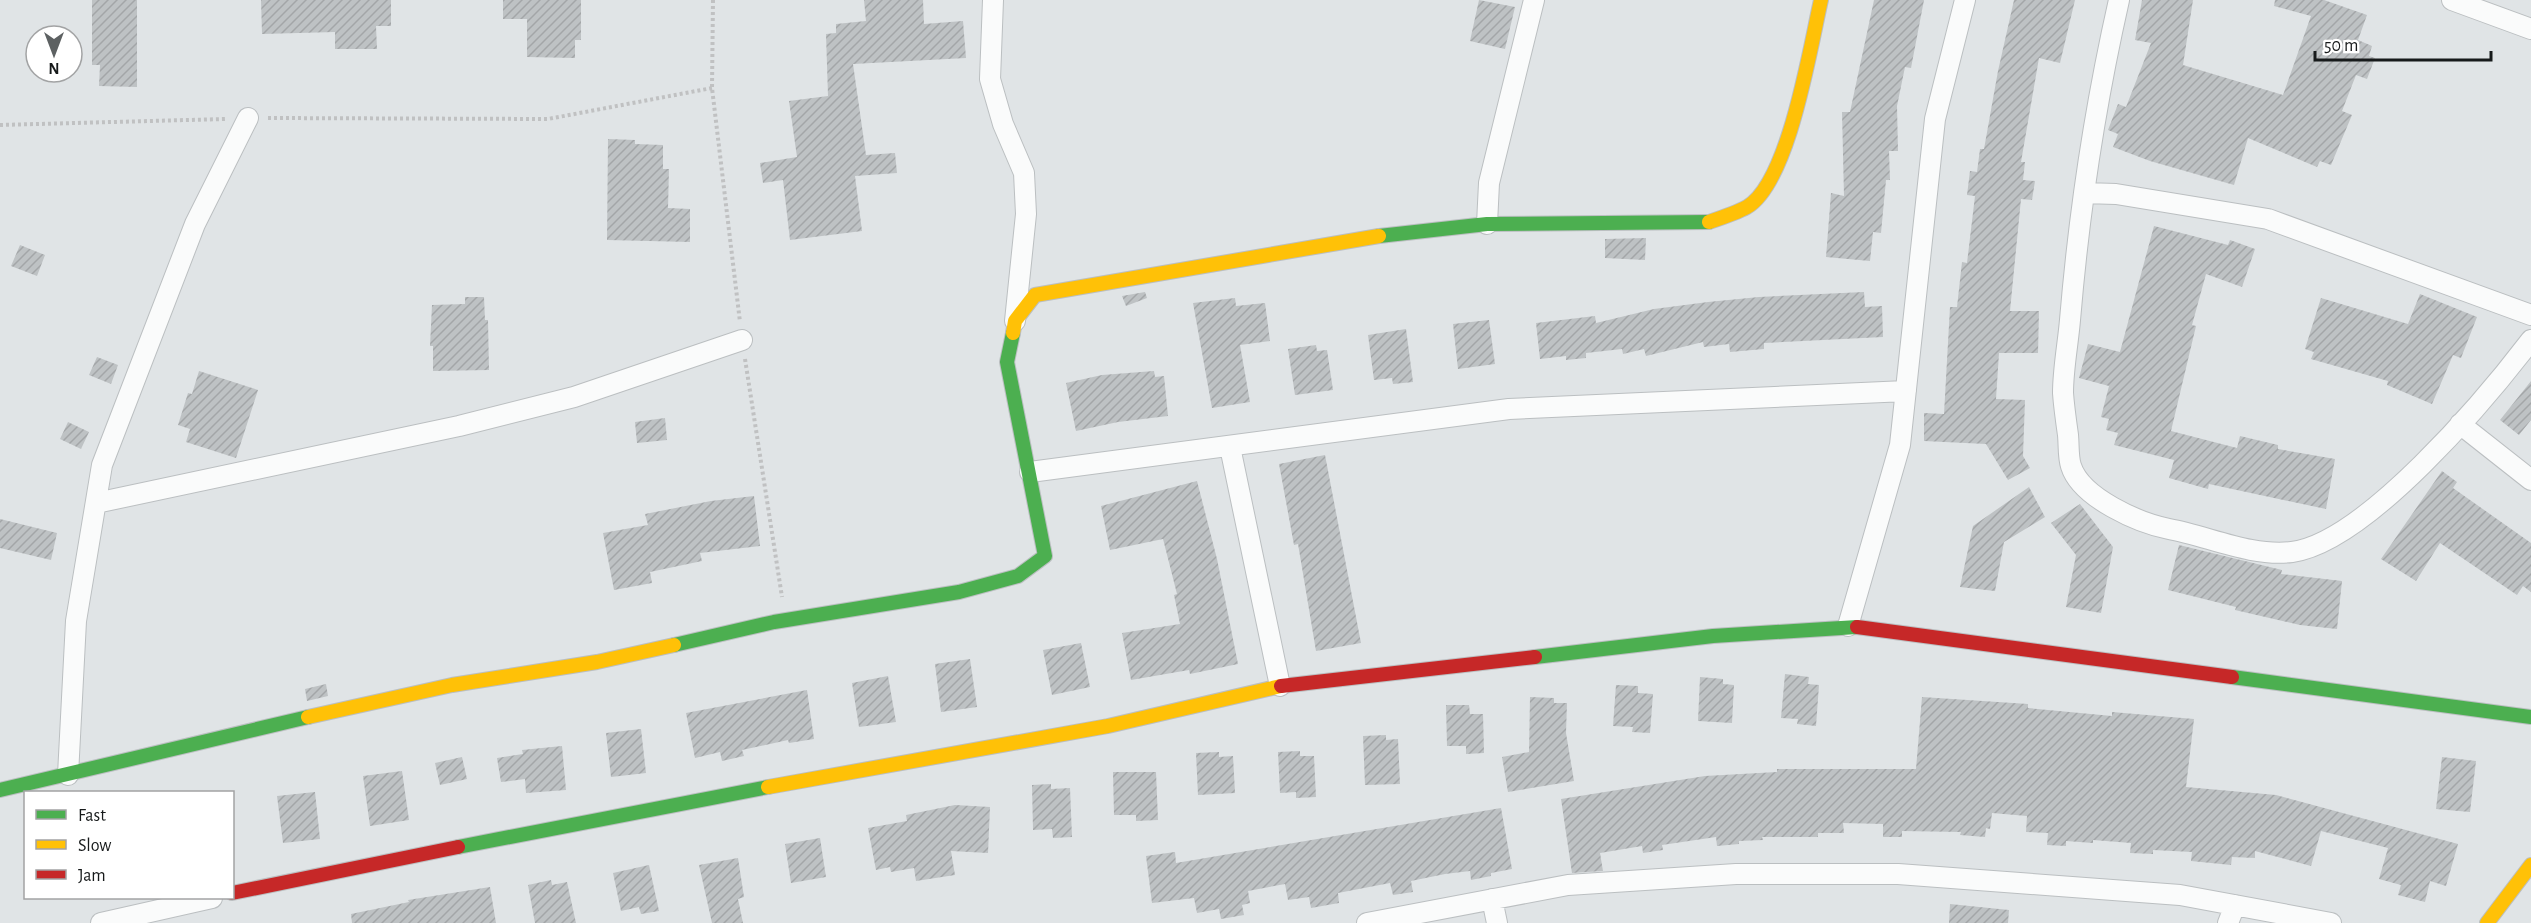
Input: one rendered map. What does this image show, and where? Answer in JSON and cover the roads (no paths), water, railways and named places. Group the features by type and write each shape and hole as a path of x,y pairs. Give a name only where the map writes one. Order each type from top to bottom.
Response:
{"street":[{"path":"0,790 248,730 452,685 597,662 785,620 959,592 1018,576 1045,556 1007,362 1015,321 1026,214 1024,173 1003,124 990,79 993,0"},
{"path":"1487,224 1489,183 1534,0"},
{"path":"1015,321 1035,295 1388,234 1487,224 1709,222 1749,206 1776,171 1792,122 1821,0"},
{"path":"1848,626 1900,445 1935,119 1965,0"},
{"path":"2119,0 2090,146 2075,265 2064,404 2072,468 2090,490 2118,511 2152,526 2202,535 2250,550 2292,552 2332,538 2365,514 2460,424 2531,340"},
{"path":"2452,0 2531,29"},
{"path":"68,775 76,621 102,465 195,224 248,118"},
{"path":"2084,193 2116,194 2268,219 2531,315"},
{"path":"96,502 459,426 574,397 742,340"},
{"path":"1030,472 1509,409 1906,390"},
{"path":"2460,424 2531,480"},
{"path":"1230,447 1280,686"},
{"path":"234,893 646,809 1108,726 1280,686 1713,636 1848,626 2531,717"},
{"path":"2487,923 2531,865"},
{"path":"1367,923 1568,885 1736,874 1898,874 2180,895 2231,914 2331,923"},
{"path":"1492,898 1497,923"},
{"path":"101,923 203,899"}]}
